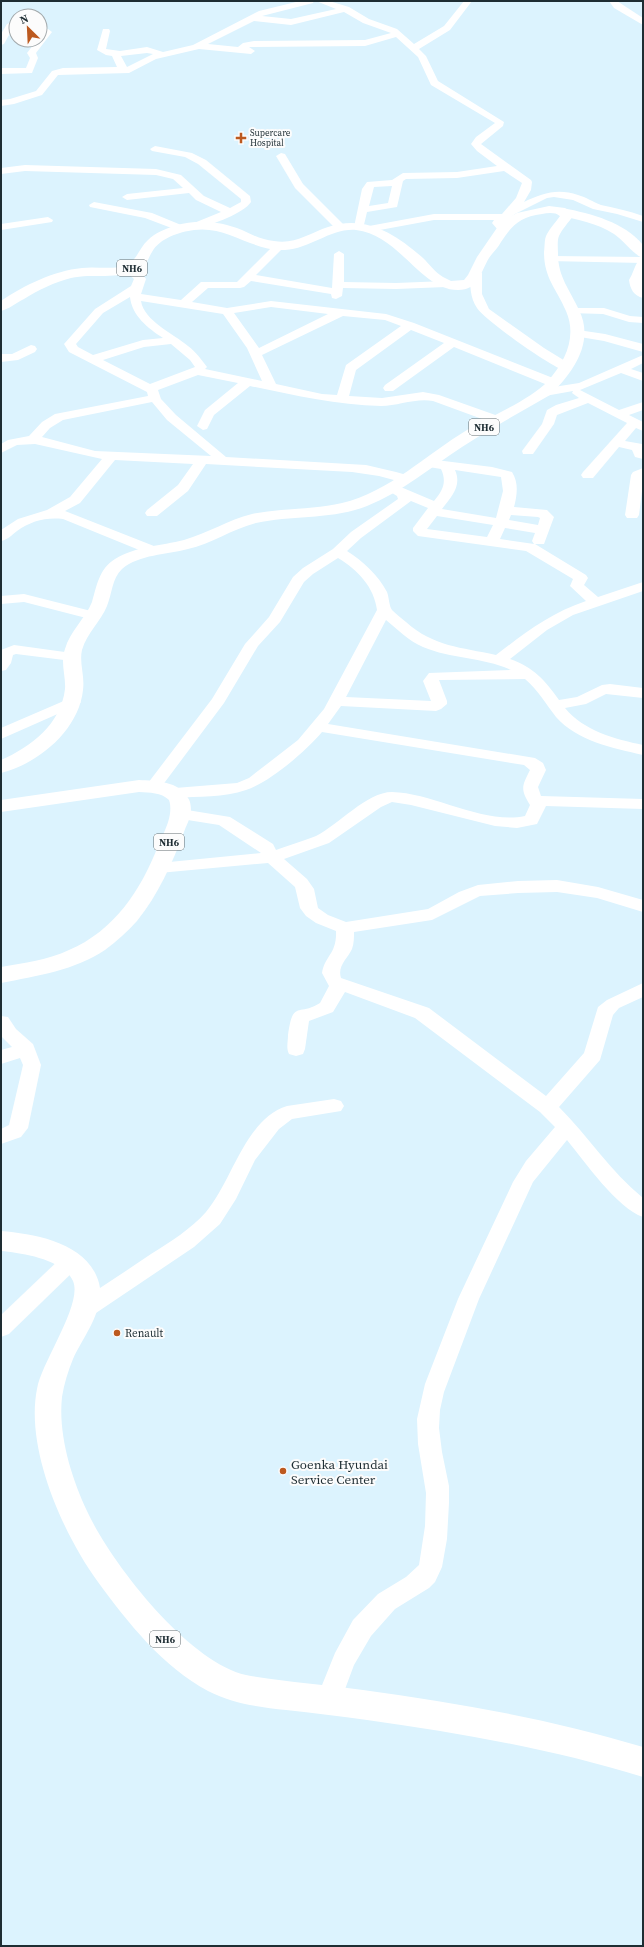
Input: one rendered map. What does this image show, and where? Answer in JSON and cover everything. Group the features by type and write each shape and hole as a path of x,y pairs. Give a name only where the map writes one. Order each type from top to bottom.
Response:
{"main road":[{"path":"446,284 464,285 472,279 483,258 494,243 506,219 511,221 537,211 550,210 586,216 605,224 629,240 643,254"},
{"name":"NH6","path":"1,768 18,760 46,740 58,727 73,702 74,677 72,657 76,642 94,616 99,606 105,582 113,569 128,559 154,551 199,541 231,526 252,519 347,506 400,487 428,463 465,438 549,388 566,367 577,348 578,325 573,311 553,274 552,236 556,228 566,219 566,214 563,212"},
{"name":"NH6","path":"1,307 30,290 63,277 84,272 129,269 141,262 145,251 153,242 182,229 198,225 221,227 262,243 279,246 305,242 340,227 364,228 397,244 419,262 435,278 446,284"},
{"path":"643,264 641,272 636,280 637,288 643,294"},
{"path":"1,806 120,788 153,786 175,793 181,802 181,814"},
{"name":"NH6","path":"1,975 59,963 82,954 100,944 115,932 128,918 159,868 181,814"},
{"name":"NH6","path":"1,1241 27,1244 48,1250 70,1262 83,1274 88,1292 85,1309 59,1360 50,1386 48,1411 51,1438 60,1480 70,1508 89,1546 109,1574 164,1638 195,1665 221,1682 256,1692 329,1700 451,1718 603,1748 643,1762"}],"street":[{"path":"6,106 39,93 55,72 133,70 147,60 162,54 198,46 268,10 310,1"},
{"path":"320,1 346,9 366,20 390,29 422,56 430,77 437,86 499,122 500,124 478,139 476,144 480,149 527,182 527,186 520,201 506,219"},
{"path":"414,48 447,28 468,1"},
{"path":"613,1 617,6 643,22"},
{"path":"254,18 291,22 346,9"},
{"path":"1,42 8,30"},
{"path":"106,30 101,50 110,53 118,53 151,50 162,54"},
{"path":"240,50 246,45 254,44 365,43 397,34"},
{"path":"198,46 267,53"},
{"path":"1,71 29,71 34,58 31,53 35,48"},
{"path":"118,53 115,56 123,71"},
{"path":"155,149 195,158 209,166 246,198 243,206 198,225"},
{"path":"281,156 299,186 340,227"},
{"path":"1,171 25,168 156,172 177,178 190,190 213,205 231,212"},
{"path":"363,210 393,205 398,181 403,176 457,175 508,168"},
{"path":"398,181 368,186 363,210 364,228 434,217 506,219 544,196 564,195 576,197 597,207 619,211 643,219"},
{"path":"127,197 190,190"},
{"path":"94,205 148,215 182,229"},
{"path":"1,228 48,220"},
{"path":"183,305 205,284 236,286 242,283 279,246"},
{"path":"337,311 338,254"},
{"path":"552,259 643,260"},
{"path":"33,439 46,425 59,417 153,394 161,384 197,371 201,366 199,362 174,340 145,318 140,312 135,292 140,279 136,273 129,269"},
{"path":"476,273 477,298 480,305 495,319 566,367"},
{"path":"248,277 337,289 446,284"},
{"path":"222,459 208,446 174,420 153,394 73,349 70,344 99,311 135,292 183,305 227,311 271,304 386,317 453,342 549,388 571,389 593,382 643,359"},
{"path":"227,311 256,354 271,387"},
{"path":"256,354 337,311"},
{"path":"573,311 604,311 629,319 643,320"},
{"path":"342,400 350,368 410,325"},
{"path":"578,334 605,338 643,348"},
{"path":"92,359 143,344 174,340"},
{"path":"389,388 453,342"},
{"path":"1,358 14,357 31,349"},
{"path":"620,369 643,377"},
{"path":"197,371 306,396 342,400 382,402 423,396 435,398 497,420"},
{"path":"203,426 210,413 247,382"},
{"path":"571,389 639,425 616,443 588,476"},
{"path":"528,451 548,424 551,414 560,408 589,399"},
{"path":"618,414 643,406"},
{"path":"1,449 20,439 33,439 79,453 111,457 222,459 383,471 400,487 435,506 434,510"},
{"path":"616,443 637,447 640,454 643,455"},
{"path":"52,513 76,500 111,457"},
{"path":"152,513 183,488 203,459"},
{"path":"428,463 500,472 507,476 509,480 509,497 492,541"},
{"path":"446,465 451,475 452,483 450,490 420,528 420,531 423,533 522,544 536,550 581,578 577,586 595,602"},
{"path":"632,515 638,475 643,472"},
{"path":"153,786 218,700 252,644 276,619 298,580 308,571 338,552 356,535 401,505 405,500 400,487"},
{"path":"434,510 543,530"},
{"path":"505,510 542,513 547,517 536,550"},
{"path":"1,537 23,521 39,515 52,513 65,515 154,551"},
{"path":"175,793 221,790 240,787 255,781 304,743 319,727 336,701 384,610 384,600 379,589 348,558 338,552"},
{"path":"499,660 556,618 595,602 643,586"},
{"path":"1,600 24,598 94,616"},
{"path":"384,610 418,639 429,645 499,660 530,674 537,680 564,716 584,731 643,750"},
{"path":"1,667 4,663 6,653 14,649 72,657"},
{"path":"336,701 436,706 439,704 439,701 431,681 434,676 530,674"},
{"path":"555,705 581,702 602,690 610,689 643,693"},
{"path":"1,734 73,702"},
{"path":"159,868 272,857 323,839 384,799 400,798 495,821 517,823 526,822 534,816 538,805 537,801 532,795 530,787 538,770 536,766 529,761 319,727"},
{"path":"537,801 643,804"},
{"path":"181,814 224,822 267,848 272,857 301,883 305,890 309,908 312,912 322,919 345,928 432,914 465,896 478,891 518,887 557,886 598,893 643,906"},
{"path":"345,928 343,948 330,969 331,978 338,984 396,1002 422,1013 547,1107 567,1127 623,1192 643,1209"},
{"path":"296,1049 300,1018 306,1013 326,1007 333,998 338,984"},
{"path":"547,1107 593,1055 604,1012 612,1004 643,989"},
{"path":"1,1022 11,1036 26,1049 32,1064 21,1120 18,1128 14,1132 1,1137"},
{"path":"1,1057 26,1049"},
{"path":"85,1309 175,1250 213,1218 229,1194 247,1156 272,1124 287,1113 334,1106"},
{"path":"329,1700 344,1658 358,1633 381,1606 392,1597 418,1582 426,1575 430,1566 439,1505 428,1441 428,1417 435,1385 484,1261 528,1174 538,1159 567,1127"},
{"path":"1,1328 70,1262"}],"place":[{"name":"Supercare Hospital","path":"241,138"},
{"name":"Renault","path":"117,1333"},
{"name":"Goenka Hyundai Service Center","path":"283,1471"}]}
